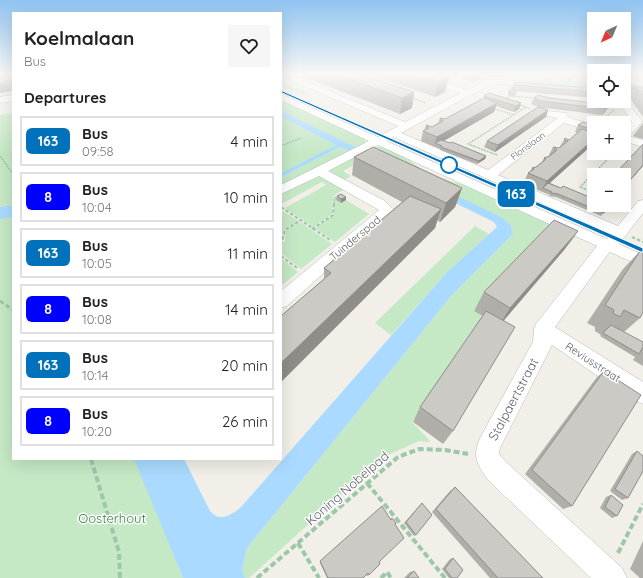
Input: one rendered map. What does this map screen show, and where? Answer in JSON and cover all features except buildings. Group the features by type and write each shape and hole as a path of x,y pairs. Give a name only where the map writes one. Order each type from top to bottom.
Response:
{"street":[{"path":"294,102 490,175 614,238 643,261"},
{"path":"306,102 643,250"},
{"path":"348,102 406,126"},
{"path":"282,190 358,152 451,102"},
{"path":"627,108 637,121 631,128"},
{"path":"541,112 587,122"},
{"name":"Florislaan","path":"490,175 564,117"},
{"path":"631,138 643,144"},
{"name":"Tuinderspad","path":"282,300 387,210 384,206 320,171"},
{"path":"543,329 603,250 642,207"},
{"name":"Reviusstraat","path":"543,329 643,394"},
{"name":"Stalpaertstraat","path":"487,457 488,446 543,344 543,329"},
{"path":"487,457 497,471 610,576"}],"path":[{"path":"422,102 440,108"},
{"path":"510,102 541,112"},
{"path":"488,106 515,115"},
{"path":"509,160 468,144 526,107"},
{"path":"606,116 616,108"},
{"path":"282,145 301,138"},
{"path":"0,156 12,173"},
{"path":"599,168 607,160"},
{"path":"587,180 580,187 587,190"},
{"path":"312,229 332,215 334,198 350,188"},
{"path":"282,208 342,248"},
{"path":"282,242 286,230 301,220"},
{"path":"282,257 309,278"},
{"path":"0,301 12,309"},
{"name":"Koning Nobelpad","path":"258,578 366,483 398,457 419,450 444,450 487,457"},
{"path":"91,460 119,552 120,578"},
{"path":"366,483 445,578"},
{"path":"610,576 643,504"},
{"path":"298,543 318,578"},
{"path":"381,578 387,572 391,578"}],"green space":[{"path":"282,102 287,102 365,139 365,144 356,149 282,112"},
{"path":"12,113 12,205 0,207 0,115"},
{"path":"282,118 337,145 282,172"},
{"path":"340,147 350,151 282,185 282,176"},
{"path":"374,147 384,147 395,151 422,169 445,180 473,187 577,235 564,250 542,239 474,310 498,326 475,328 412,422 431,442 419,441 390,454 333,502 249,578 245,578 242,569 247,548 452,295 513,234 511,226 364,152"},
{"path":"358,155 365,159 343,171 351,176 344,180 329,171"},
{"path":"318,174 345,189 336,194 333,198 332,214 313,227 285,208 326,185 322,182 282,203 282,192"},
{"path":"338,196 337,200 341,203 346,200 369,214 335,242 315,228 334,215 334,199"},
{"path":"282,211 299,221 285,229 282,238"},
{"name":"Oosterhout","path":"12,213 12,460 167,460 172,551 183,578 0,578 0,215"},
{"path":"300,222 332,244 301,269 282,254 282,245 285,241 286,230"},
{"path":"475,226 489,234 448,271 391,335 375,323"},
{"path":"282,259 298,272 282,285"}],"water":[{"path":"282,111 357,148 350,151 340,147 282,176 282,172 336,145 282,118"},
{"path":"365,159 397,167 503,218 511,226 513,234 452,295 247,548 242,569 245,578 183,578 134,460 184,460 210,511 218,517 233,513 241,507 448,271 497,227 494,222"},
{"path":"12,205 12,217 0,219 0,207"}],"bus line":[{"name":"163","path":"306,102 643,250"}]}
